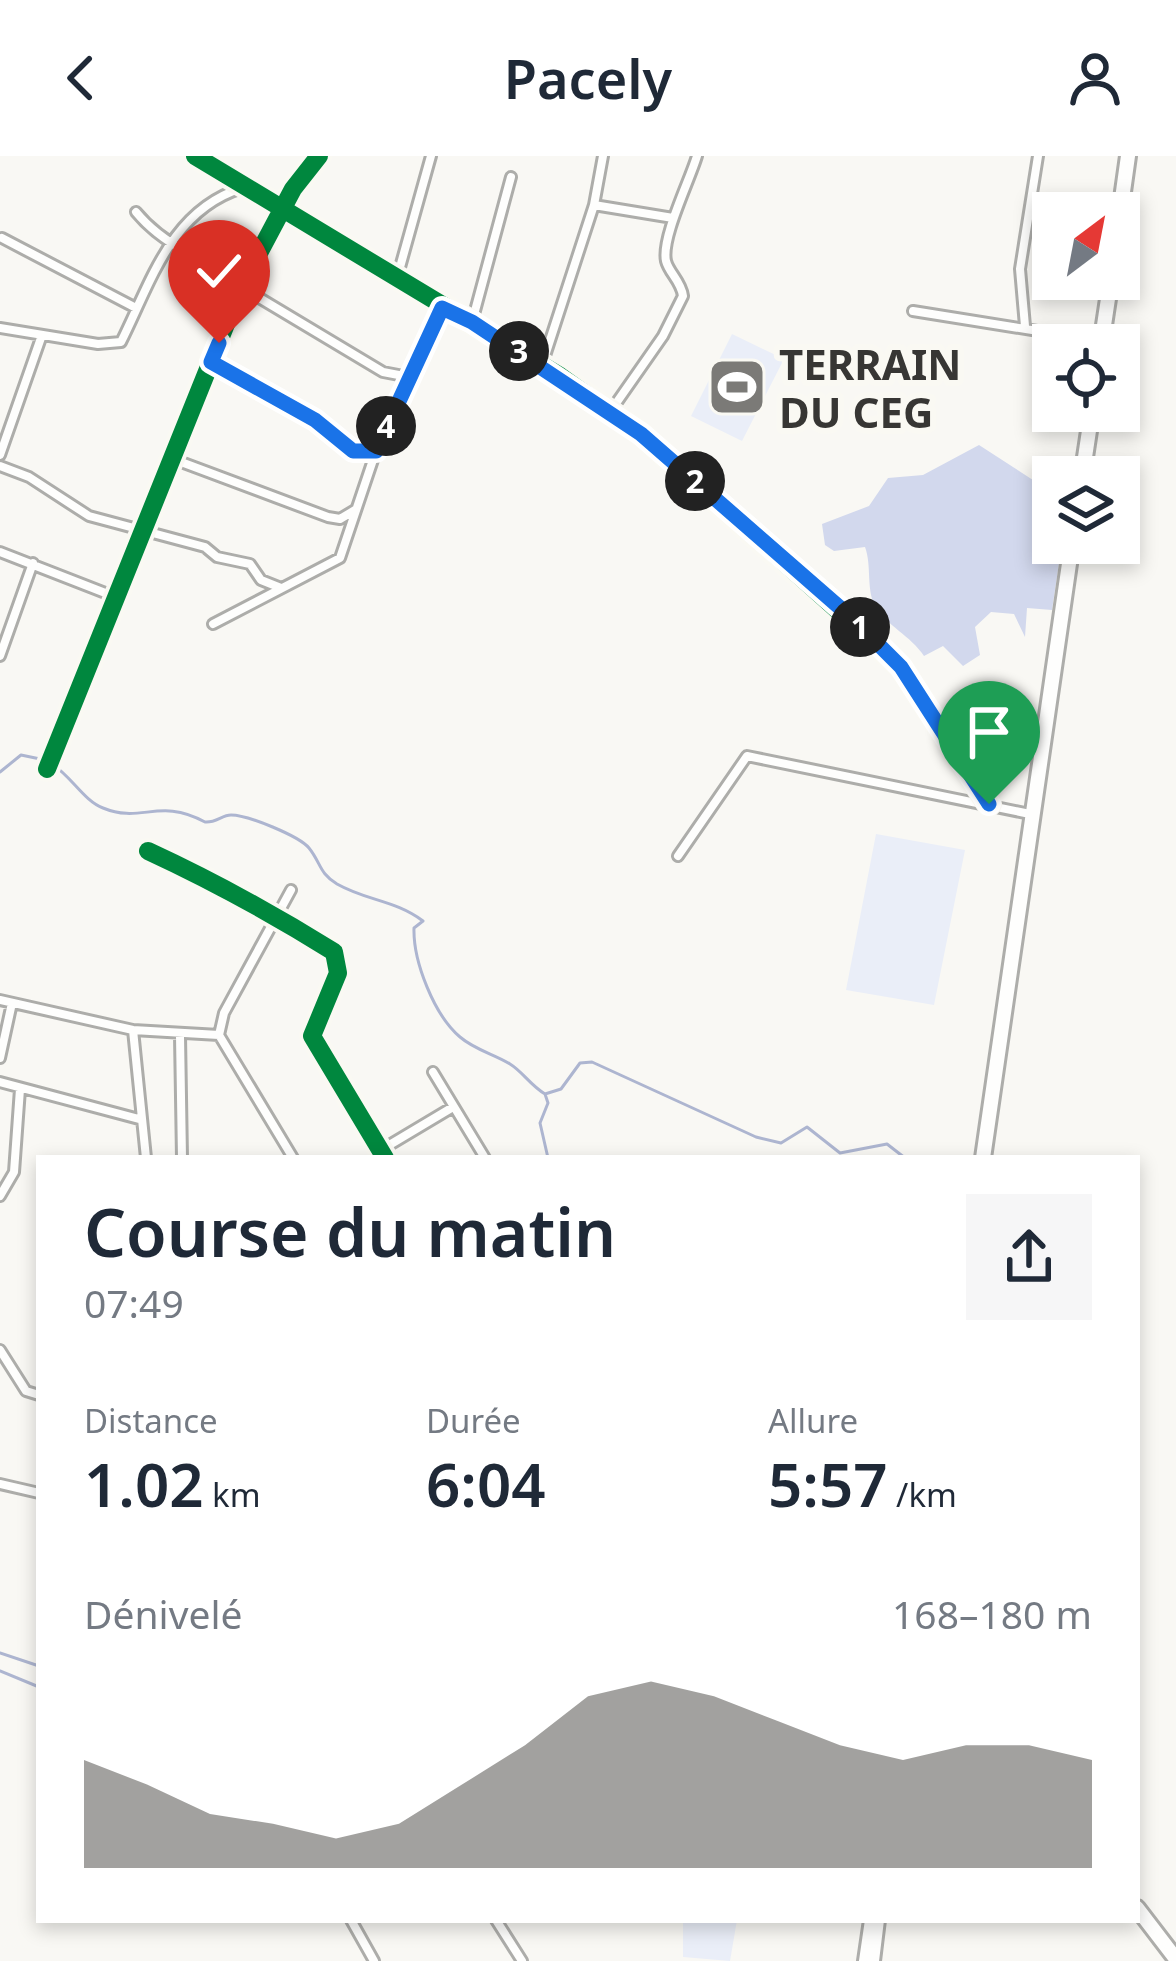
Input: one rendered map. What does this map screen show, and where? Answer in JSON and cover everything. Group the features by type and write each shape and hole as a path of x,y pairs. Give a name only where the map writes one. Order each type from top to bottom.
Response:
{"highway":[{"path":"1123,192 1128,156"},
{"path":"983,1155 1069,564"},
{"path":"1140,1912 1176,1959"}],"main road":[{"path":"864,1961 870,1923"},
{"path":"874,1961 879,1923"}],"street":[{"path":"195,156 542,365 610,412 901,667 989,804"},
{"path":"47,770 113,596 243,282 283,207 319,156"},
{"path":"397,278 431,156"},
{"path":"542,365 594,205 603,156"},
{"path":"610,412 683,296 666,262 674,218 684,203 697,156"},
{"path":"1025,326 1019,269 1038,156"},
{"path":"472,322 511,177"},
{"path":"0,328 98,344 121,342 170,241 200,212 244,188"},
{"path":"594,205 674,218"},
{"path":"136,212 170,241 383,372 409,376"},
{"path":"2,238 136,308"},
{"path":"213,624 340,558 376,451 442,308"},
{"path":"913,311 1032,328"},
{"path":"0,455 42,335"},
{"path":"211,362 315,420 353,451 376,451"},
{"path":"173,459 328,518 340,519 356,510"},
{"path":"0,466 29,477 66,506 250,564 261,580 283,588"},
{"path":"0,552 113,596"},
{"path":"0,656 33,563"},
{"path":"678,856 747,756 1030,814"},
{"path":"148,851 243,894 275,920 334,952 338,974 312,1036 383,1154 453,1107"},
{"path":"291,890 224,1013 219,1035 291,1155"},
{"path":"0,1000 133,1030 219,1035"},
{"path":"0,1058 12,1003"},
{"path":"133,1030 146,1155"},
{"path":"179,1036 182,1155"},
{"path":"433,1072 483,1155"},
{"path":"0,1082 140,1119"},
{"path":"0,1196 14,1172 20,1089"},
{"path":"0,1350 26,1391 36,1394"},
{"path":"0,1484 36,1492"},
{"path":"353,1923 374,1961"},
{"path":"498,1923 522,1961"}],"shaded area":[{"name":"TERRAIN DU CEG","path":"732,334 784,359 742,441 691,416"},
{"path":"979,445 1032,479 1032,564 1059,564 1052,610 1027,608 1025,637 1014,614 991,612 975,627 980,655 963,666 943,646 924,656 885,619 872,599 865,547 834,551 825,545 822,524 869,506 888,478 923,475"},
{"path":"876,834 965,850 934,1005 846,990"},
{"path":"683,1923 736,1923 730,1961 683,1957"}],"waterway":[{"path":"0,772 21,755 45,760"},
{"path":"53,765 90,800 117,812 175,812 205,822 231,815 273,827 309,848 323,872 337,884 423,921 414,928 417,956 442,1015 466,1041 510,1064 545,1094 561,1089 580,1063 592,1062 756,1137 781,1143 807,1127 840,1153 887,1144 901,1155"},
{"path":"545,1094 548,1103 540,1123 547,1155"},
{"path":"0,1653 36,1665"},
{"path":"0,1671 36,1686"}],"cycle path":[{"path":"195,156 560,376 641,434 901,667 989,804"},
{"path":"47,769 241,287 293,189 319,156"},
{"path":"148,851 334,952 338,973 312,1036 383,1155"}],"place":[{"name":"TERRAIN DU CEG","path":"737,387"}],"route":[{"path":"219,343 211,362 315,420 353,451 376,451 442,308 472,322 560,376 641,434 854,620 901,667 989,804"}]}
